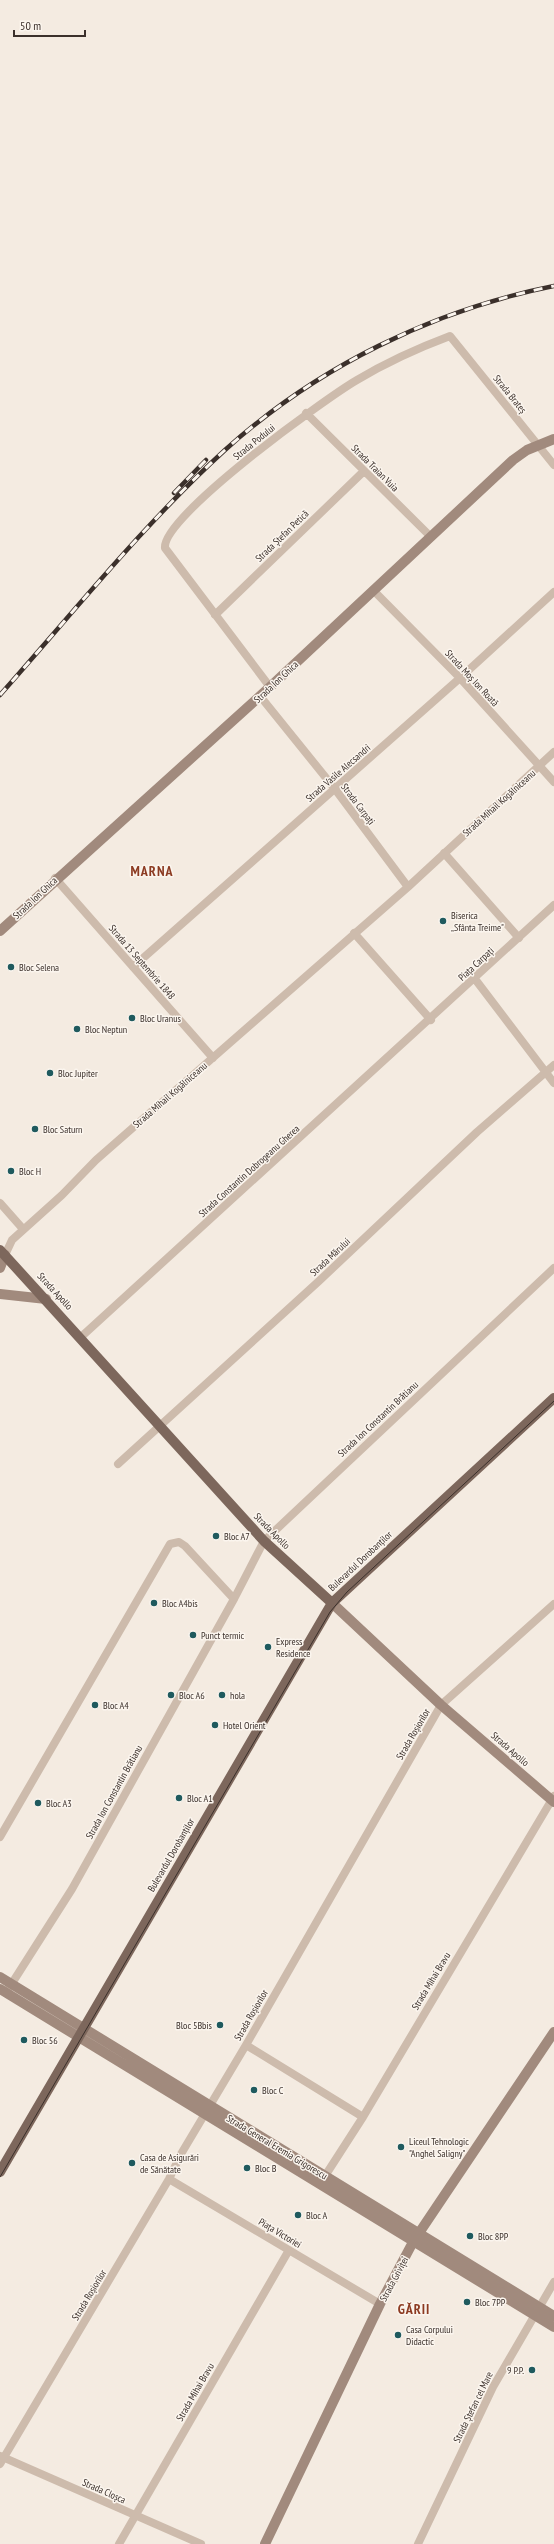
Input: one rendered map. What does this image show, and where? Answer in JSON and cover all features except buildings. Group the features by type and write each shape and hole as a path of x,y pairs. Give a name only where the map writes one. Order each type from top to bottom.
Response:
{"main road":[{"name":"Strada Apollo","path":"2,1252 264,1541 332,1603"},
{"name":"Bulevardul Dorobanților","path":"0,2172 332,1603 554,1398"}],"street":[{"name":"Strada Podului","path":"215,615 166,548 166,538 205,496 306,413 379,367 450,336"},
{"name":"Strada Brateș","path":"450,336 554,465"},
{"name":"Strada Traian Vuia","path":"306,413 430,536"},
{"name":"Strada Ion Ghica","path":"0,931 55,878 270,687 513,460 538,444 554,439"},
{"name":"Strada Ștefan Petică","path":"215,615 364,471"},
{"name":"Strada Moș Ion Roată","path":"373,590 460,678 554,782"},
{"name":"Strada Vasile Alecsandri","path":"133,967 335,790 554,592"},
{"path":"215,615 270,687"},
{"name":"Strada Carpați","path":"260,696 335,790 408,887"},
{"name":"Strada Mihail Kogălniceanu","path":"444,853 554,752"},
{"path":"431,1020 354,933 408,887 444,853 519,938 554,905"},
{"name":"Strada 13 Septembrie 1848","path":"55,878 213,1058"},
{"name":"Strada Mihail Kogălniceanu","path":"0,1268 2,1252 23,1229 62,1195 96,1160 354,933"},
{"name":"Piața Carpați","path":"431,1020 519,938"},
{"path":"475,979 554,1083"},
{"name":"Strada Constantin Dobrogeanu Gherea","path":"81,1338 431,1020"},
{"name":"Strada Mărului","path":"118,1464 477,1132 554,1065"},
{"path":"0,1204 23,1229"},
{"name":"Strada Ion Constantin Brătianu","path":"6,1988 72,1889 234,1599 264,1541 554,1268"},
{"path":"0,1294 46,1300"},
{"path":"0,1837 170,1544 179,1542 185,1546 234,1599"},
{"name":"Strada Apollo","path":"332,1603 441,1705 553,1799"},
{"name":"Strada Roșiorilor","path":"1,2459 169,2179 180,2154 246,2045 441,1705 554,1604"},
{"name":"Strada Mihai Bravu","path":"325,2176 363,2117 553,1799"},
{"name":"Strada General Eremia Grigorescu","path":"0,1977 6,1988 81,2032 207,2110 413,2242 536,2310 554,2316"},
{"name":"Strada Griviței","path":"265,2544 380,2304 418,2233 554,2032"},
{"path":"246,2045 363,2117"},
{"name":"Strada General Eremia Grigorescu","path":"207,2110 325,2176 418,2233 536,2310 554,2327"},
{"name":"Piața Victoriei","path":"169,2179 380,2304"},
{"name":"Strada Mihai Bravu","path":"119,2544 134,2515 289,2250"},
{"name":"Strada Ștefan cel Mare","path":"418,2544 493,2387 536,2310 554,2282"},
{"name":"Strada Cloșca","path":"1,2459 200,2544"}],"tram line":[{"path":"0,2177 330,1612 347,1592 554,1401"}],"railway":[{"path":"0,695 166,508 225,450 261,420 298,393 338,368 379,346 464,310 554,286"},
{"path":"174,493 206,460"}],"place":[{"name":"Biserica „Sfânta Treime\"","path":"443,921"},
{"name":"Bloc Selena","path":"11,967"},
{"name":"Bloc Uranus","path":"132,1018"},
{"name":"Bloc Neptun","path":"77,1029"},
{"name":"Bloc Jupiter","path":"50,1073"},
{"name":"Bloc Saturn","path":"35,1129"},
{"name":"Bloc H","path":"11,1171"},
{"name":"Bloc A7","path":"216,1536"},
{"name":"Bloc A4bis","path":"154,1603"},
{"name":"Punct termic","path":"193,1635"},
{"name":"Express Residence","path":"268,1647"},
{"name":"Bloc A6","path":"171,1695"},
{"name":"hola","path":"222,1695"},
{"name":"Bloc A4","path":"95,1705"},
{"name":"Hotel Orient","path":"215,1725"},
{"name":"Bloc A1","path":"179,1798"},
{"name":"Bloc A3","path":"38,1803"},
{"name":"Bloc 5Bbis","path":"220,2025"},
{"name":"Bloc 56","path":"24,2040"},
{"name":"Bloc C","path":"254,2090"},
{"name":"Liceul Tehnologic \"Anghel Saligny\"","path":"401,2147"},
{"name":"Casa de Asigurări de Sănătate","path":"132,2163"},
{"name":"Bloc B","path":"247,2168"},
{"name":"Bloc A","path":"298,2215"},
{"name":"Bloc 8PP","path":"470,2236"},
{"name":"Bloc 7PP","path":"467,2302"},
{"name":"Casa Corpului Didactic","path":"398,2335"},
{"name":"9 P.P.","path":"532,2370"}],"district":[{"name":"MARNA","path":"152,871"},
{"name":"GĂRII","path":"414,2309"}]}
